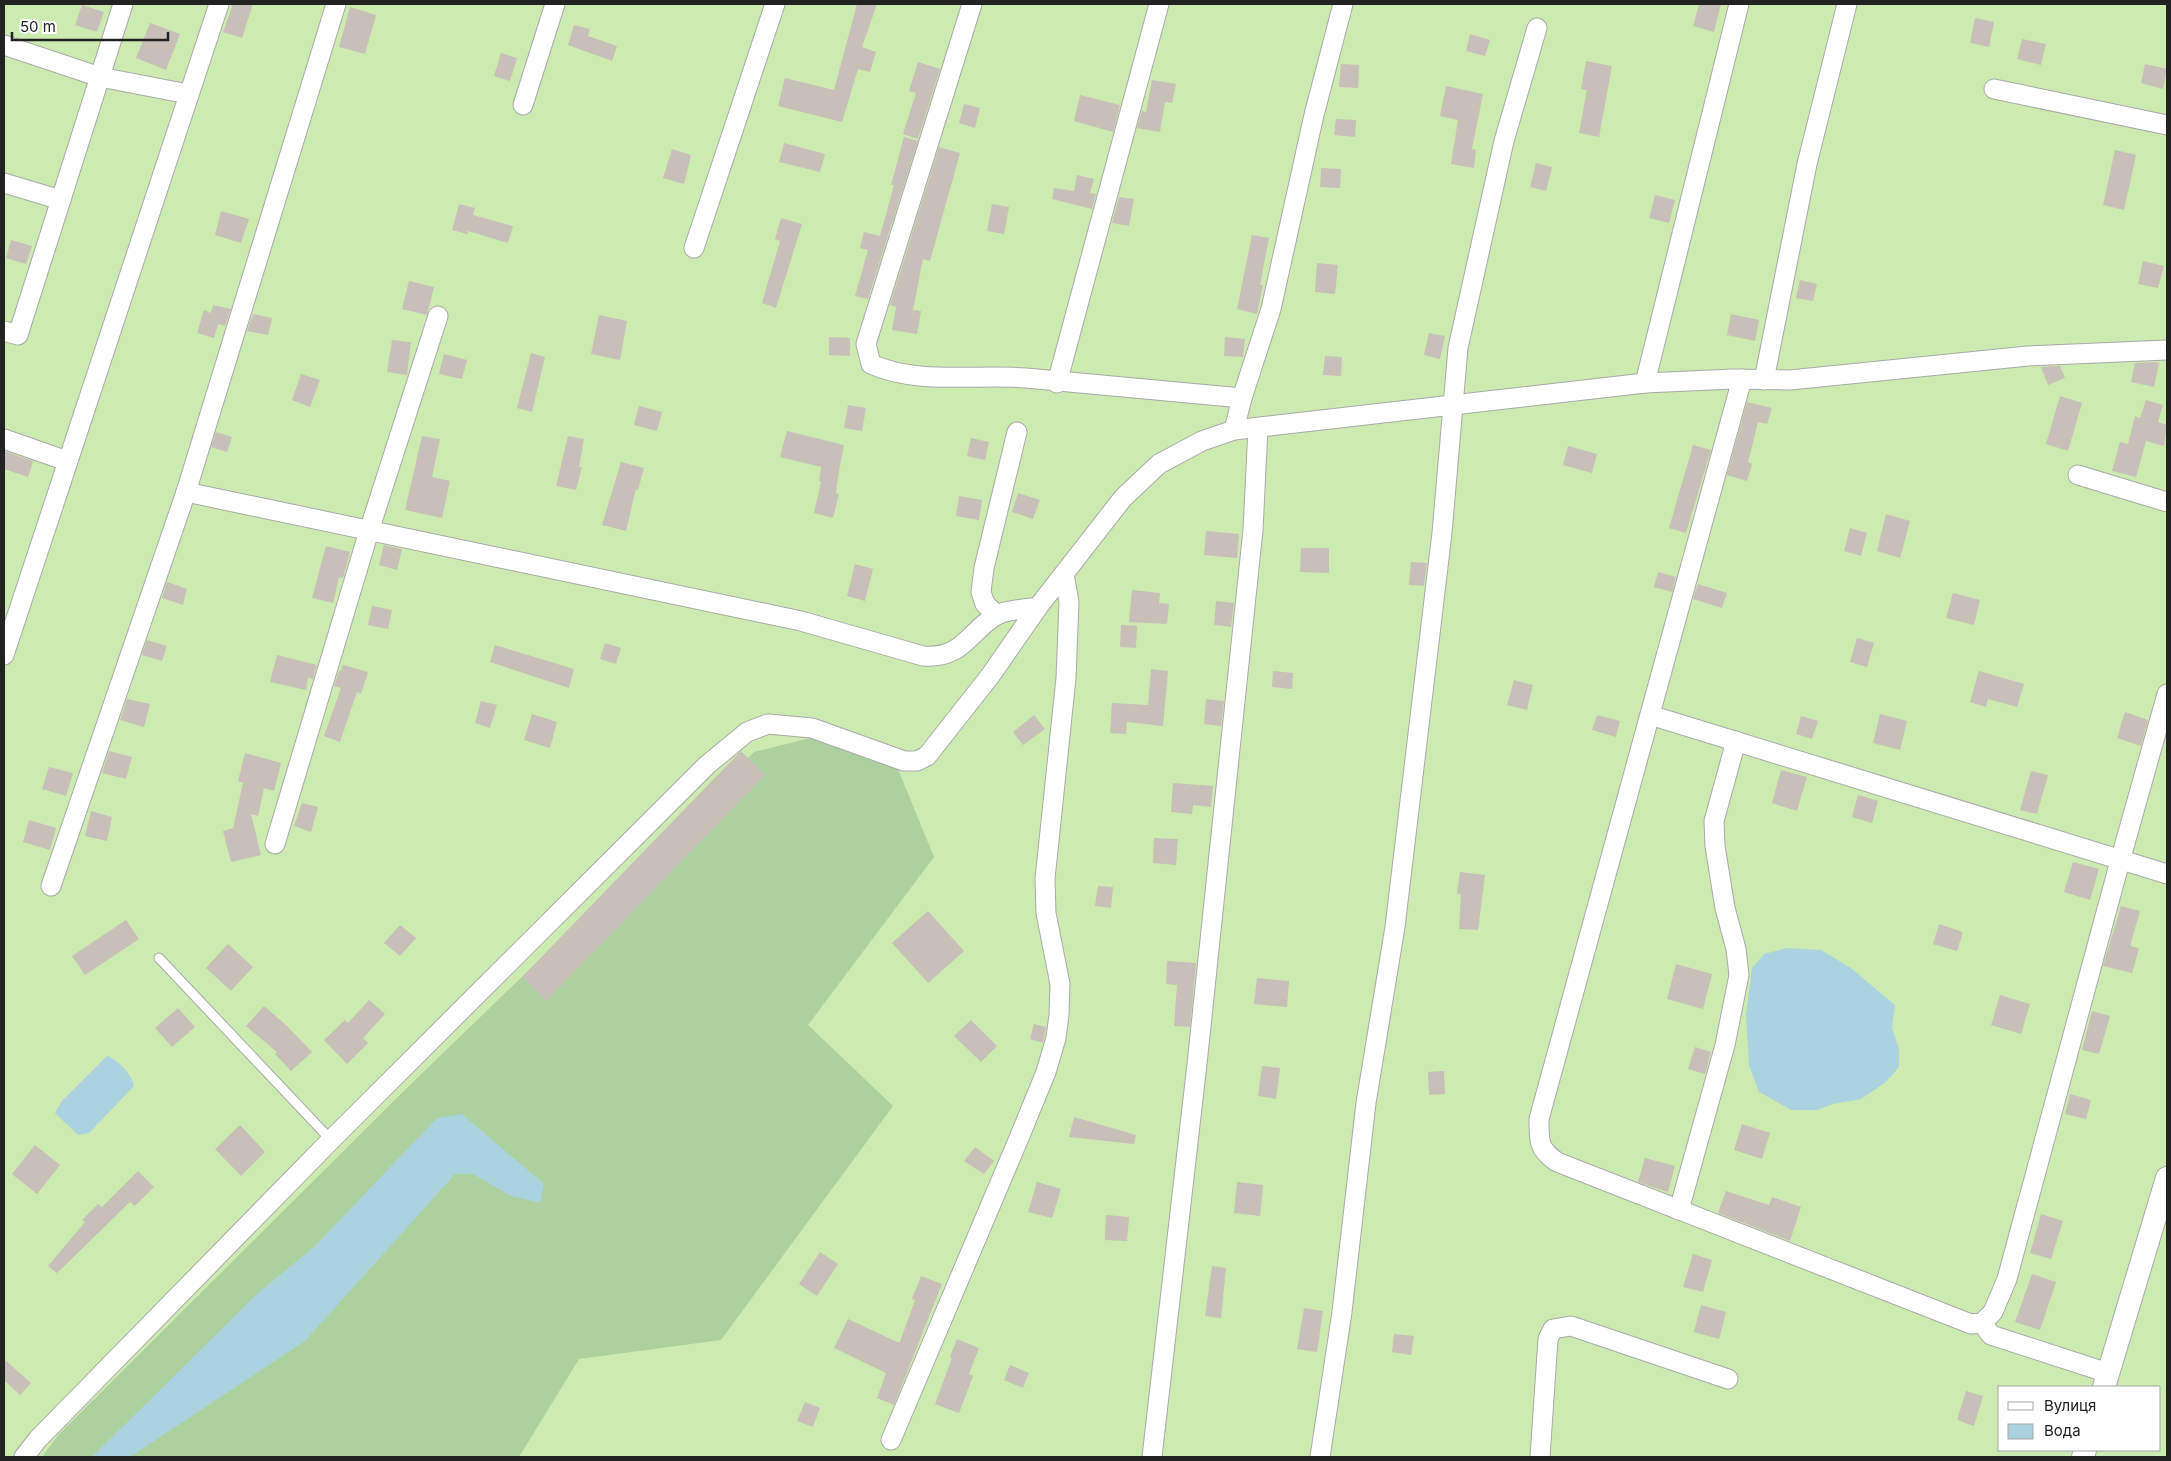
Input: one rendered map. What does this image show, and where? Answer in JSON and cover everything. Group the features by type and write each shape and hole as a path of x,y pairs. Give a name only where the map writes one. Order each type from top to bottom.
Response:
{"street":[{"path":"4,331 18,335 123,4"},
{"path":"4,655 8,624 67,461 219,4"},
{"path":"51,886 186,492 336,4"},
{"path":"522,105 555,4"},
{"path":"694,248 775,4"},
{"path":"972,4 866,344 871,364 886,371 906,375 1025,378 1057,383 1242,398"},
{"path":"1057,383 1160,4"},
{"path":"1234,430 1242,398 1271,310 1314,115 1343,4"},
{"path":"1644,383 1738,4"},
{"path":"1764,380 1807,164 1847,4"},
{"path":"1320,1457 1342,1312 1366,1103 1395,927 1442,533 1458,348 1504,141 1537,28"},
{"path":"4,45 100,77 188,94"},
{"path":"1994,89 2167,125"},
{"path":"4,183 60,200"},
{"path":"275,844 369,531 438,316"},
{"path":"24,1457 38,1439 332,1140 707,765 748,732 768,724 812,728 904,761 910,762 927,756 990,676 1038,607 1123,498 1159,464 1202,441 1234,430 1644,383 1742,379 1790,380 2028,356 2167,350"},
{"path":"1742,379 1539,1119 1540,1145 1545,1154 1557,1162 1971,1324 1982,1323 1993,1312 2007,1279 2167,694"},
{"path":"1152,1457 1197,1064 1246,598 1253,530 1258,428"},
{"path":"996,615 985,604 981,592 984,568 1017,432"},
{"path":"4,439 67,461"},
{"path":"2078,475 2167,502"},
{"path":"186,492 801,621 923,656 938,658 949,653 996,615 1038,607"},
{"path":"891,1440 1019,1138 1046,1072 1056,1038 1060,984 1046,913 1045,879 1066,678 1069,602 1064,574"},
{"path":"1650,715 2167,874"},
{"path":"1679,1210 1725,1046 1739,975 1736,949 1725,908 1715,846 1714,820 1736,741"},
{"path":"1982,1323 1991,1334 2106,1380 2167,1178"},
{"path":"1540,1457 1548,1339 1553,1329 1571,1326 1728,1379"}],"lane":[{"path":"159,958 332,1140"}],"green space":[{"path":"4,4 2167,4 2167,1457 4,1457"},
{"path":"811,738 893,757 934,857 808,1025 893,1106 721,1340 579,1359 519,1457 42,1457 60,1433 410,1085 754,752"}],"water":[{"path":"1786,948 1821,950 1851,968 1895,1005 1892,1028 1899,1049 1899,1067 1886,1082 1861,1099 1833,1104 1817,1110 1791,1110 1759,1092 1749,1066 1746,1015 1752,968 1764,954"},
{"path":"107,1056 116,1060 124,1068 134,1086 89,1133 78,1135 55,1113 61,1102"},
{"path":"462,1114 544,1184 540,1203 511,1196 473,1174 455,1174 305,1341 130,1457 92,1457 258,1293 315,1246 437,1118"}],"building":[{"path":"233,4 253,4 242,38 223,32"},
{"path":"857,4 877,4 862,47 876,52 870,72 858,69 842,122 778,106 785,78 834,90"},
{"path":"1699,4 1721,4 1714,32 1693,26"},
{"path":"82,5 104,12 97,32 75,25"},
{"path":"350,7 376,15 365,54 339,47"},
{"path":"1975,18 1994,22 1989,47 1970,43"},
{"path":"150,23 180,34 166,70 136,58"},
{"path":"574,25 590,29 588,36 617,46 612,61 568,45"},
{"path":"1470,34 1490,40 1485,56 1466,51"},
{"path":"2022,39 2046,44 2041,65 2017,59"},
{"path":"501,53 517,58 510,81 494,76"},
{"path":"1586,61 1612,66 1599,137 1579,133 1587,90 1581,89"},
{"path":"918,62 940,69 918,139 903,134 916,93 909,91"},
{"path":"1341,64 1359,65 1358,88 1339,87"},
{"path":"2145,64 2167,69 2163,89 2141,83"},
{"path":"1152,80 1176,84 1172,103 1165,102 1160,132 1137,128 1142,111 1146,112"},
{"path":"1446,86 1483,94 1472,149 1476,150 1474,168 1451,164 1458,120 1440,116"},
{"path":"1080,95 1120,105 1113,132 1074,121"},
{"path":"964,104 980,108 975,128 959,123"},
{"path":"1336,119 1356,120 1355,137 1334,135"},
{"path":"904,137 918,141 868,299 855,296 868,250 860,248 864,232 880,236 894,185 891,185"},
{"path":"784,143 825,154 820,172 779,162"},
{"path":"939,147 960,153 930,261 923,259 913,310 921,311 917,334 892,330 896,307 890,305"},
{"path":"672,149 691,155 684,184 663,178"},
{"path":"2115,150 2136,155 2124,210 2103,205"},
{"path":"1536,163 1552,167 1546,191 1530,187"},
{"path":"1321,168 1341,169 1340,188 1320,187"},
{"path":"1077,175 1094,179 1090,193 1096,194 1092,209 1052,199 1054,188 1074,191"},
{"path":"1655,195 1675,200 1669,223 1649,218"},
{"path":"1119,197 1134,199 1129,226 1112,223"},
{"path":"459,204 475,208 473,215 513,226 508,243 468,231 467,234 452,230"},
{"path":"992,204 1009,207 1004,234 987,231"},
{"path":"221,211 249,219 241,243 215,235"},
{"path":"781,218 802,224 776,308 762,303 780,241 775,239"},
{"path":"1252,235 1269,238 1260,285 1263,285 1257,314 1237,309"},
{"path":"11,240 32,246 26,264 6,258"},
{"path":"2143,261 2164,266 2158,288 2138,284"},
{"path":"1317,263 1338,265 1335,294 1315,292"},
{"path":"1800,280 1817,284 1813,301 1796,298"},
{"path":"409,281 434,287 427,315 402,309"},
{"path":"213,305 231,309 225,326 218,324 214,338 197,333 204,310 211,313"},
{"path":"253,314 272,318 268,335 247,331"},
{"path":"1731,314 1759,320 1755,341 1727,335"},
{"path":"599,315 627,321 620,360 591,354"},
{"path":"1429,333 1445,336 1440,359 1424,355"},
{"path":"829,337 850,338 850,356 829,355"},
{"path":"1225,337 1245,339 1243,357 1224,356"},
{"path":"392,340 411,342 407,375 387,372"},
{"path":"531,353 545,357 532,412 517,408"},
{"path":"444,354 467,360 462,379 439,374"},
{"path":"1325,356 1342,357 1341,376 1323,375"},
{"path":"2135,363 2159,363 2154,387 2131,382"},
{"path":"2060,366 2065,378 2048,385 2041,367"},
{"path":"301,374 320,380 310,407 292,400"},
{"path":"2060,396 2082,403 2068,451 2046,444"},
{"path":"2146,400 2163,405 2158,422 2167,425 2164,446 2146,441 2136,477 2112,471 2120,442 2128,444 2135,416 2140,418"},
{"path":"1747,402 1772,408 1767,424 1758,422 1748,462 1752,464 1747,481 1727,475"},
{"path":"848,405 866,408 862,431 844,428"},
{"path":"639,406 662,412 657,431 634,425"},
{"path":"787,431 844,445 836,493 839,494 833,518 814,513 821,482 819,481 821,467 780,457"},
{"path":"216,432 232,437 227,452 211,447"},
{"path":"422,436 440,439 432,477 450,481 442,518 405,510"},
{"path":"568,436 584,439 579,467 582,467 576,490 556,486"},
{"path":"971,438 989,442 985,460 967,456"},
{"path":"1693,445 1711,450 1686,533 1669,528"},
{"path":"1568,446 1597,454 1592,473 1563,465"},
{"path":"4,451 33,461 28,477 4,469"},
{"path":"621,462 644,468 638,490 636,489 626,531 602,525"},
{"path":"1018,493 1040,500 1033,519 1012,512"},
{"path":"959,496 982,500 979,520 956,516"},
{"path":"1886,514 1910,521 1900,558 1877,551"},
{"path":"1850,528 1867,533 1861,556 1844,551"},
{"path":"1206,531 1239,534 1237,558 1204,555"},
{"path":"384,545 402,549 397,570 379,565"},
{"path":"326,546 350,552 343,578 339,577 333,603 312,598"},
{"path":"1301,548 1329,548 1329,573 1300,572"},
{"path":"1411,562 1427,563 1424,586 1409,585"},
{"path":"855,564 873,569 865,601 847,596"},
{"path":"1658,572 1676,577 1672,592 1654,587"},
{"path":"167,582 187,589 183,605 162,598"},
{"path":"1698,584 1727,593 1722,608 1693,599"},
{"path":"1132,590 1160,593 1159,603 1169,604 1167,624 1129,622"},
{"path":"1953,593 1980,600 1974,625 1946,618"},
{"path":"1216,601 1234,603 1231,627 1214,625"},
{"path":"372,606 392,610 388,629 368,625"},
{"path":"1121,625 1137,626 1136,648 1120,647"},
{"path":"1857,638 1874,643 1867,667 1850,662"},
{"path":"147,640 167,646 162,661 142,655"},
{"path":"605,643 621,648 616,664 600,659"},
{"path":"495,645 574,669 569,688 490,662"},
{"path":"277,655 317,665 313,679 308,678 306,690 270,682"},
{"path":"343,665 368,672 361,694 357,692 340,742 324,736 341,688 334,686"},
{"path":"1151,669 1168,671 1163,726 1127,722 1126,734 1110,733 1112,703 1148,705"},
{"path":"1273,671 1293,673 1292,689 1272,687"},
{"path":"1979,671 2024,684 2017,707 1988,699 1986,707 1970,702"},
{"path":"1514,680 1533,685 1527,710 1507,705"},
{"path":"127,699 150,704 144,727 120,720"},
{"path":"1206,699 1224,701 1221,726 1204,724"},
{"path":"481,701 497,705 490,728 475,723"},
{"path":"2125,712 2148,720 2141,746 2117,738"},
{"path":"532,714 557,722 550,748 524,740"},
{"path":"1880,714 1907,721 1900,750 1873,743"},
{"path":"1034,715 1045,729 1023,745 1013,732"},
{"path":"1597,715 1620,721 1616,737 1592,730"},
{"path":"1801,716 1818,721 1812,739 1796,734"},
{"path":"109,751 132,757 126,779 102,773"},
{"path":"741,751 765,775 546,1001 522,977"},
{"path":"245,753 281,763 274,791 264,788 258,816 251,814 261,855 231,862 223,831 233,828 243,783 238,781"},
{"path":"49,767 73,773 66,796 42,789"},
{"path":"1781,770 1807,777 1797,811 1772,803"},
{"path":"2031,771 2048,775 2037,814 2020,810"},
{"path":"1173,783 1213,786 1211,807 1193,805 1192,814 1171,812"},
{"path":"1858,795 1878,801 1872,823 1852,817"},
{"path":"302,803 318,807 311,832 294,826"},
{"path":"91,811 112,817 107,841 85,836"},
{"path":"29,820 56,828 50,850 23,842"},
{"path":"1154,838 1178,839 1176,865 1153,863"},
{"path":"2073,862 2099,869 2090,900 2064,892"},
{"path":"1460,872 1485,875 1478,930 1459,929 1461,894 1457,894"},
{"path":"1098,886 1113,887 1111,908 1095,906"},
{"path":"2121,906 2140,911 2130,946 2139,948 2132,973 2103,966"},
{"path":"928,911 964,951 928,983 892,943"},
{"path":"126,920 139,939 85,975 72,956"},
{"path":"1939,924 1963,932 1957,951 1933,944"},
{"path":"400,925 416,938 400,956 384,943"},
{"path":"228,944 253,967 231,991 206,968"},
{"path":"1167,961 1196,963 1190,1027 1174,1026 1177,985 1166,984"},
{"path":"1676,964 1712,974 1703,1009 1667,999"},
{"path":"1257,978 1289,981 1287,1007 1254,1004"},
{"path":"2000,995 2030,1004 2021,1034 1991,1025"},
{"path":"369,1000 385,1014 363,1038 368,1043 347,1064 324,1040 345,1020 348,1023"},
{"path":"264,1006 286,1025 312,1052 291,1071 275,1054 277,1052 246,1026"},
{"path":"178,1008 195,1027 172,1047 155,1028"},
{"path":"2092,1011 2110,1016 2099,1054 2082,1050"},
{"path":"971,1020 997,1046 981,1062 954,1036"},
{"path":"1034,1024 1046,1027 1043,1043 1030,1039"},
{"path":"1695,1047 1711,1052 1705,1074 1688,1069"},
{"path":"1262,1066 1280,1068 1276,1099 1258,1096"},
{"path":"1444,1071 1445,1094 1429,1095 1428,1072"},
{"path":"2070,1094 2091,1100 2086,1119 2065,1114"},
{"path":"1074,1117 1136,1135 1134,1144 1069,1137"},
{"path":"1742,1124 1770,1133 1762,1159 1734,1150"},
{"path":"240,1125 265,1152 241,1176 215,1149"},
{"path":"35,1145 60,1165 37,1194 12,1174"},
{"path":"975,1147 994,1161 984,1174 964,1161"},
{"path":"1645,1158 1675,1166 1668,1192 1638,1182"},
{"path":"138,1171 154,1187 135,1206 130,1202 57,1273 48,1266 85,1222 82,1220 98,1204 102,1207"},
{"path":"1037,1182 1061,1189 1052,1218 1028,1212"},
{"path":"1237,1182 1263,1185 1260,1216 1234,1213"},
{"path":"1726,1191 1769,1205 1772,1197 1801,1207 1790,1241 1718,1213"},
{"path":"2041,1214 2063,1221 2051,1259 2030,1253"},
{"path":"1106,1215 1129,1217 1127,1241 1105,1240"},
{"path":"820,1252 838,1264 817,1296 799,1284"},
{"path":"1693,1254 1712,1260 1703,1292 1683,1287"},
{"path":"1212,1266 1226,1268 1221,1318 1205,1316"},
{"path":"2032,1274 2056,1282 2040,1330 2015,1322"},
{"path":"921,1276 942,1284 894,1405 877,1398 886,1373 834,1348 848,1319 900,1342 915,1300 912,1299"},
{"path":"1701,1305 1726,1312 1719,1339 1694,1332"},
{"path":"1304,1308 1323,1311 1317,1352 1297,1349"},
{"path":"1394,1334 1414,1336 1411,1355 1392,1352"},
{"path":"957,1339 979,1348 969,1374 973,1376 959,1413 935,1404"},
{"path":"4,1359 31,1383 20,1395 4,1380"},
{"path":"1010,1365 1029,1373 1023,1388 1004,1380"},
{"path":"1966,1391 1983,1396 1974,1426 1957,1420"},
{"path":"805,1402 820,1408 813,1427 797,1421"}]}
